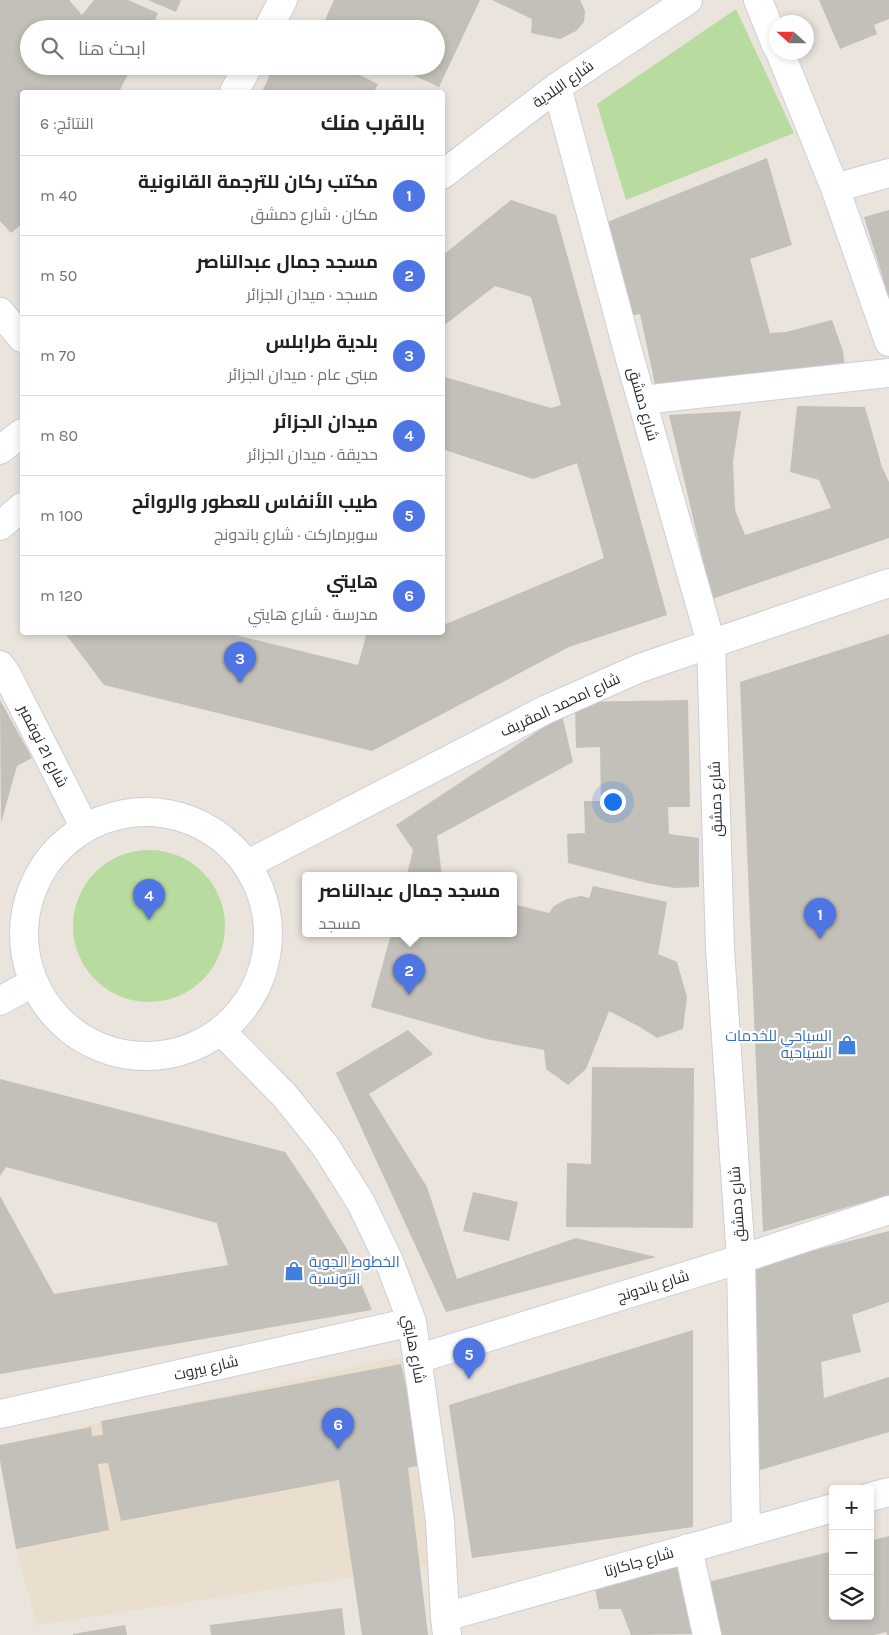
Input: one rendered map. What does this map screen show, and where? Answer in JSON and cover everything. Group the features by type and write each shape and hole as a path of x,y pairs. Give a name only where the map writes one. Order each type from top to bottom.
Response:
{"street":[{"path":"273,20 283,0"},
{"name":"شارع البلدية","path":"445,173 557,87 688,0"},
{"path":"758,0 769,28"},
{"path":"783,60 835,188 889,342"},
{"path":"235,90 243,75"},
{"name":"شارع دمشق","path":"557,87 642,400 712,643 720,949 741,1259 746,1532"},
{"path":"835,188 889,173"},
{"path":"0,312 20,336"},
{"path":"642,400 889,373"},
{"path":"0,450 20,435"},
{"path":"0,526 20,509"},
{"name":"شارع امحمد المقريف","path":"248,864 545,710 640,668 889,583"},
{"name":"شارع 21 نوفمبر","path":"0,665 7,675 85,828"},
{"path":"156,811 192,819 223,838 248,864 264,898 269,934 263,971 247,1004 221,1031 189,1049 154,1056 119,1054 86,1040 57,1018 34,982 27,959 24,928 29,899 42,870 61,846 85,828 119,814 156,811"},
{"path":"0,1001 34,982"},
{"name":"شارع هايتي","path":"221,1031 285,1096 331,1156 361,1202 389,1261 412,1322 440,1521 446,1626"},
{"name":"شارع باندونج","path":"417,1359 741,1259 889,1210"},
{"name":"شارع بيروت","path":"0,1414 412,1322"},
{"path":"874,1497 889,1492"},
{"name":"شارع جاكارتا","path":"446,1626 688,1548 829,1509"},
{"path":"688,1548 708,1635"}],"shaded area":[{"path":"408,1355 439,1564 37,1625 16,1549 0,1460 0,1445"}],"green space":[{"path":"736,9 794,133 626,200 597,104"},
{"path":"149,850 178,856 203,872 219,897 225,926 219,955 203,980 178,996 149,1002 120,996 95,980 79,955 73,926 79,897 95,872 120,856"}],"building":[{"path":"0,0 69,0 82,15 94,0 128,0 158,13 155,20 20,20 20,75 128,75 120,90 20,90 20,226 11,233 0,221"},
{"path":"148,0 181,0 176,12"},
{"path":"334,0 480,0 445,74 445,20 325,20"},
{"path":"492,0 580,0 585,11 584,22 576,31 560,39 531,33 532,19"},
{"path":"819,0 889,0 889,19 874,25 877,34 840,49"},
{"path":"270,75 360,75 378,84 375,90 263,90"},
{"path":"413,75 445,75 439,87"},
{"path":"767,158 792,245 750,259 770,333 786,332 832,320 843,351 845,367 657,394 640,314 629,316 602,224"},
{"path":"511,200 556,215 667,615 569,647 372,751 104,685 66,635 236,635 358,665 366,635 445,635 445,622 446,624 604,558 577,463 533,479 445,450 445,377 551,408 561,405 531,297 495,286 445,325 445,254"},
{"path":"889,210 889,298 864,217"},
{"path":"797,406 865,407 882,467 889,482 889,538 712,599 669,415 741,411 733,461 735,510 745,535 831,508 819,480 790,472"},
{"path":"889,634 889,1195 763,1232 740,682"},
{"path":"0,700 32,758 17,766 1,823"},
{"path":"688,700 690,807 668,807 669,834 699,838 699,887 675,888 647,883 568,863 567,834 585,833 584,801 601,801 600,747 576,748 575,702"},
{"path":"562,715 573,762 437,836 442,872 408,872 413,850 396,825"},
{"path":"593,886 667,902 658,954 677,962 687,997 683,1029 657,1038 609,1011 586,1069 568,1085 546,1069 544,1050 486,1039 371,1007 390,937 517,937 517,905 549,913 554,906 567,899 581,896 589,898"},
{"path":"408,1030 433,1054 369,1094 427,1187 457,1279 576,1238 656,1257 446,1312 336,1073"},
{"path":"592,1067 694,1068 693,1228 566,1227 567,1163 591,1164"},
{"path":"0,1079 285,1152 347,1249 372,1310 0,1374 0,1196 54,1294 228,1265 217,1223 6,1167 0,1176"},
{"path":"473,1192 518,1202 509,1241 463,1231"},
{"path":"889,1231 889,1302 852,1315 861,1352 821,1362 824,1398 889,1377 889,1432 750,1473 756,1265"},
{"path":"693,1330 693,1527 472,1558 449,1405"},
{"path":"401,1364 424,1464 408,1468 428,1635 362,1635 339,1480 121,1521 108,1463 98,1464 109,1530 16,1549 0,1460 0,1445 91,1427 92,1436 103,1435 101,1421"},
{"path":"889,1536 889,1635 886,1632 874,1635 721,1635 708,1582 829,1552 829,1620 874,1620 874,1540"},
{"path":"681,1563 695,1634 631,1635 621,1609 599,1609 594,1584"},
{"path":"342,1608 345,1635 211,1635 210,1625"},
{"path":"125,1625 127,1635 73,1635 73,1634"}],"place":[{"name":"بلدية طرابلس","path":"240,683"},
{"name":"ميدان الجزائر","path":"149,920"},
{"name":"مكتب ركان للترجمة القانونية","path":"820,939"},
{"name":"مسجد جمال عبدالناصر","path":"409,995"},
{"name":"السياحي للخدمات السياحيه","path":"847,1045"},
{"name":"الخطوط الجوية التونسية","path":"294,1271"},
{"name":"طيب الأنفاس للعطور والروائح","path":"469,1379"},
{"name":"هايتي","path":"338,1449"}]}
